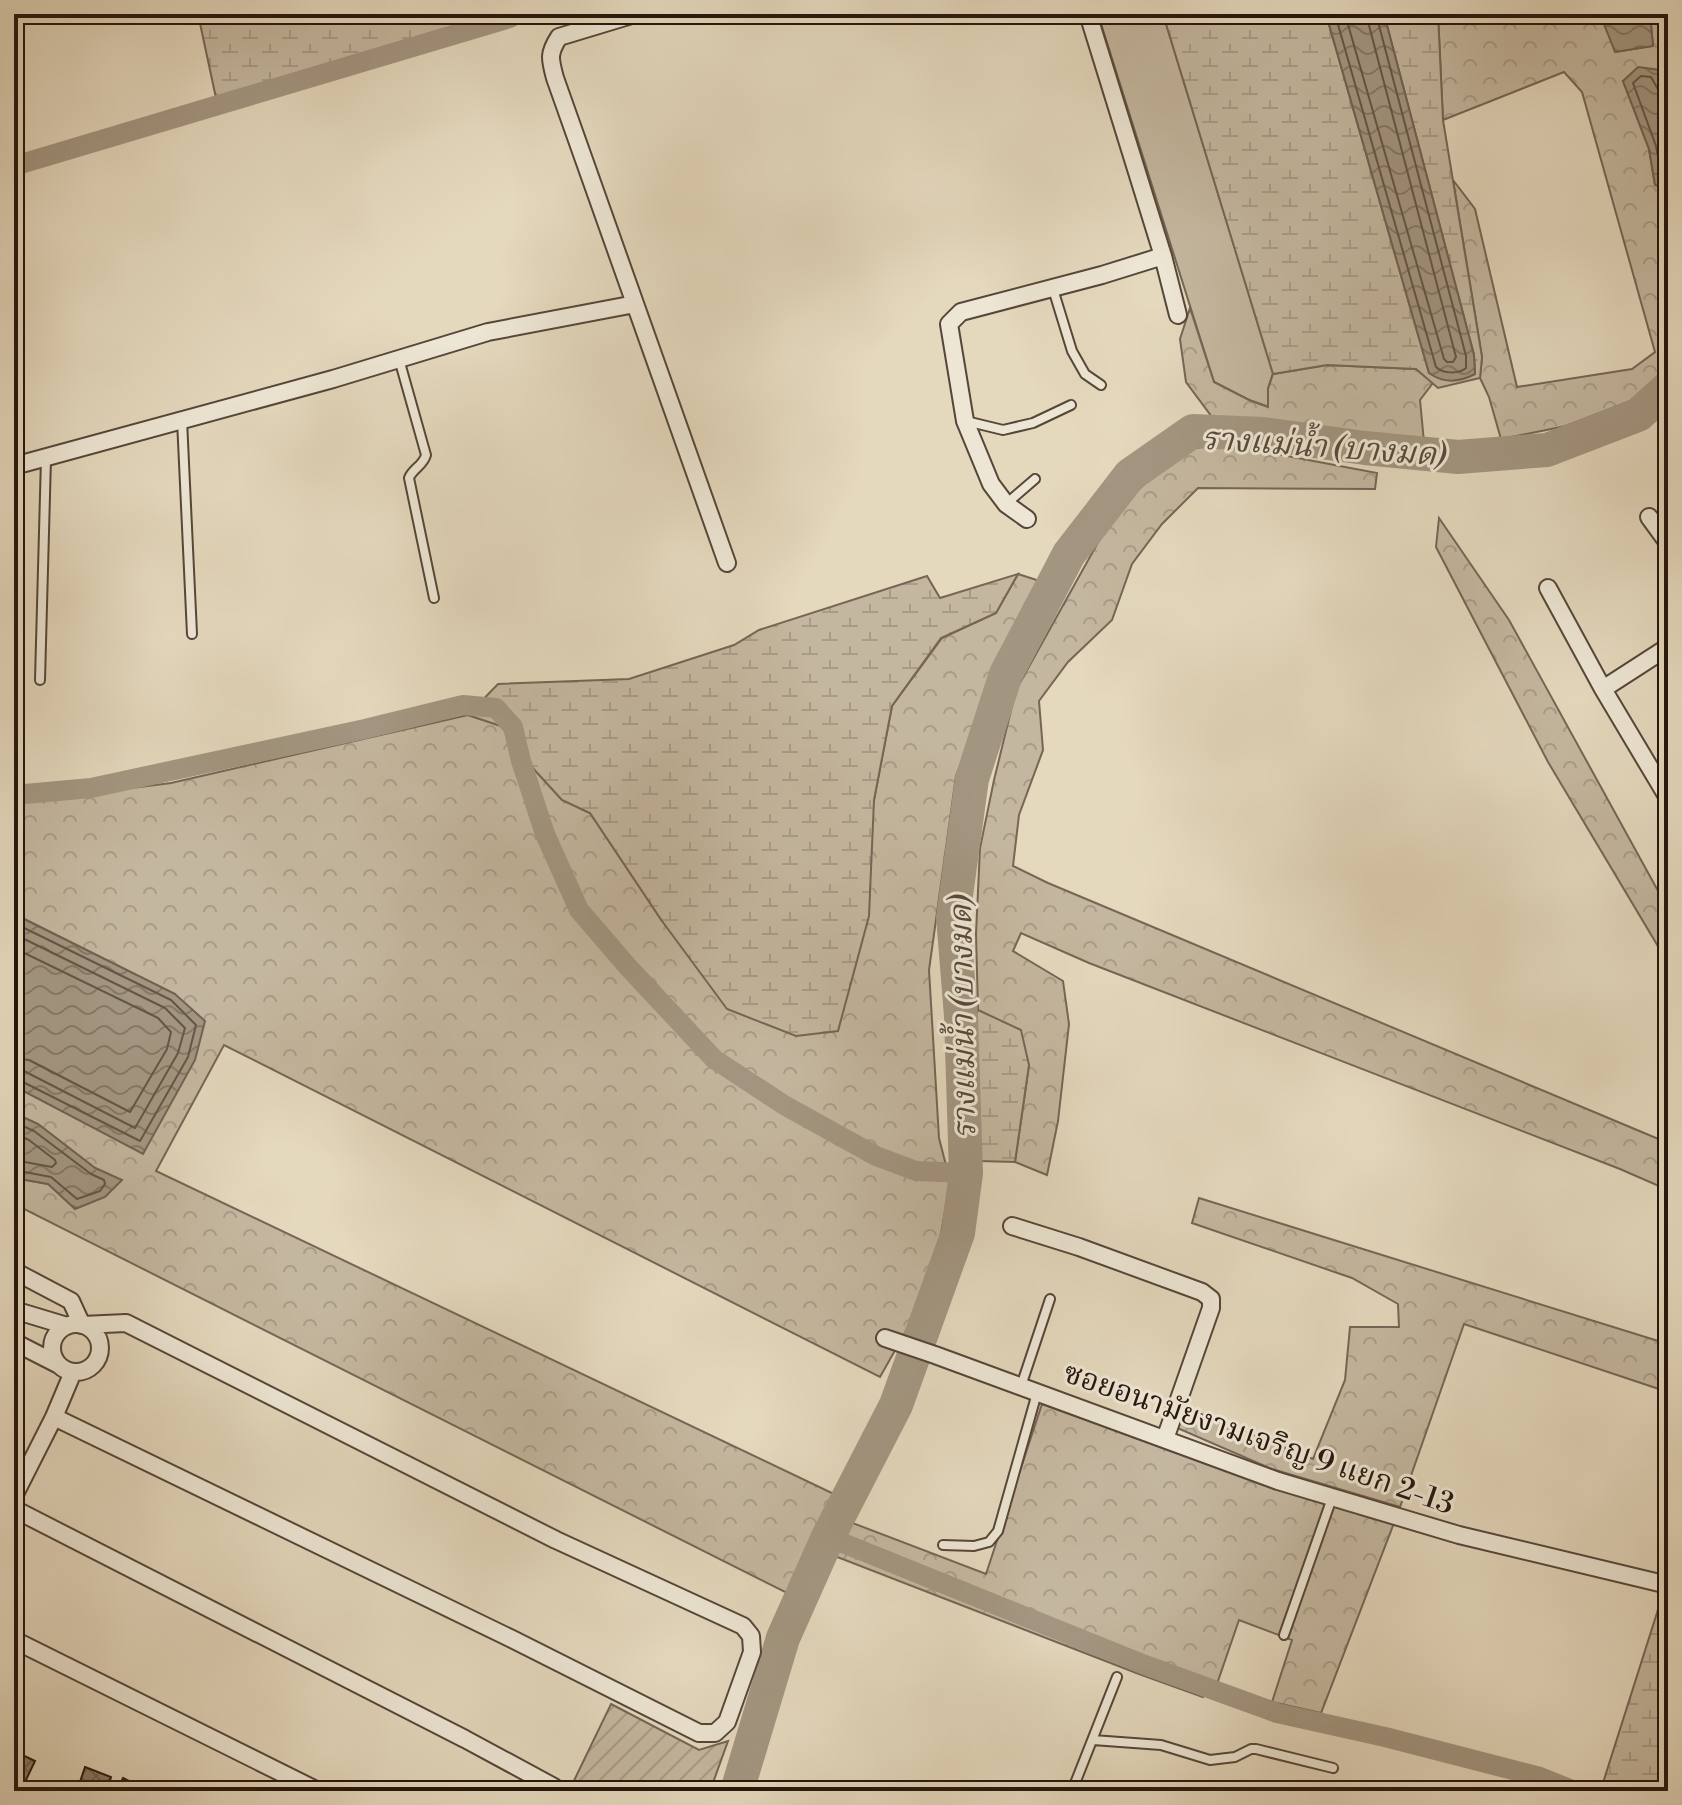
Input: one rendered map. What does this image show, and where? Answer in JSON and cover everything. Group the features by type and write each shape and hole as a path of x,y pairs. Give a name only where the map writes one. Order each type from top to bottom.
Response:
{"street":[{"path":"635,14 559,37 551,49 550,59 727,563"},
{"path":"1088,14 1163,256 1178,315"},
{"path":"1027,519 1006,504 991,484 965,421 949,324 961,312 1163,256"},
{"path":"14,466 488,332 635,304"},
{"path":"1649,517 1668,543"},
{"path":"1548,588 1668,798"},
{"path":"1603,689 1668,647"},
{"path":"1012,1226 1093,1252 1202,1292 1211,1299 1211,1308 1165,1439"},
{"path":"14,1271 71,1301 75,1325"},
{"path":"14,1310 90,1328 96,1334 100,1349 94,1364 88,1369 66,1368 14,1342"},
{"path":"54,1417 699,1733 715,1733 727,1722 752,1652 751,1636 743,1626 556,1540 126,1323 75,1325 55,1336 52,1343 54,1359 66,1368"},
{"name":"ซอยอนามัยงามเจริญ 9 แยก 2-13","path":"885,1338 1278,1481 1459,1535 1668,1585"},
{"path":"14,1496 54,1417 66,1368"},
{"path":"14,1509 465,1739 554,1787 553,1791"},
{"path":"14,1640 318,1791"}],"lane":[{"path":"1053,287 1072,351 1085,374 1101,385"},
{"path":"399,359 426,455 409,478 434,598"},
{"path":"965,421 1003,430 1033,423 1071,405"},
{"path":"182,420 192,634"},
{"path":"40,680 46,458"},
{"path":"1006,504 1035,479"},
{"path":"943,1545 974,1546 989,1542 998,1531 1050,1299"},
{"path":"1284,1635 1332,1497"},
{"path":"1072,1791 1117,1677"},
{"path":"1093,1740 1161,1745 1210,1760 1235,1757 1256,1749 1333,1768"}],"green space":[{"path":"198,14 488,14 490,22 216,98"},
{"path":"1098,14 1163,14 1273,373 1268,389 1269,407 1214,382"},
{"path":"1163,14 1326,14 1429,373 1475,374 1474,355 1384,14 1438,14 1443,120 1482,357 1480,378 1438,388 1416,369 1327,365 1273,374"},
{"path":"1438,14 1600,14 1616,52 1653,46 1650,14 1668,14 1668,99 1659,70 1623,81 1649,149 1655,185 1668,189 1668,368 1638,398 1566,426 1501,439 1480,378 1482,357 1453,180 1475,209 1517,387 1632,369 1655,352 1582,92 1564,72 1443,120"},
{"path":"1190,308 1214,382 1268,407 1268,389 1273,374 1327,365 1416,369 1433,383 1420,400 1424,442 1310,429 1277,422 1212,417 1186,382 1180,339"},
{"path":"1223,444 1377,473 1375,489 1198,488 1162,524 1132,564 1112,620 1068,662 1039,701 1043,750 1019,815 1013,866 1668,1143 1668,1190 1089,963 1021,933 1013,951 1063,981 1069,1024 1058,1121 1047,1175 1015,1162 1029,1065 978,1010 976,934 980,848 1016,690 1116,510 1182,450"},
{"path":"1439,518 1509,620 1668,909 1668,963 1548,762 1436,547"},
{"path":"1018,574 1046,583 1025,609 956,776 929,970 939,1138 950,1181 939,1246 906,1331 880,1377 224,1045 156,1171 834,1494 789,1594 14,1204 14,1178 48,1184 121,1180 95,1168 38,1124 14,1113 14,1086 143,1153 175,994 14,914 14,803 171,783 468,715 504,727 530,765 562,800 590,813 662,921 874,800 892,706 942,638 996,613"},
{"path":"1018,574 996,613 941,638 892,706 874,800 869,916 838,1031 796,1036 727,1009 662,921 590,813 562,800 530,765 504,727 468,715 498,684 629,679 734,645 759,630 927,576 940,598"},
{"path":"978,1010 1021,1030 1029,1065 1015,1162 979,1161 970,1032"},
{"path":"1199,1198 1668,1344 1668,1392 1464,1324 1400,1507 1272,1469 1175,1427 1184,1407 1313,1459 1345,1380 1350,1327 1399,1327 1398,1304 1352,1278 1192,1223"},
{"path":"1042,1404 1279,1489 1394,1523 1321,1713 1272,1702 1292,1640 1239,1620 1218,1681 1203,1697 832,1555 850,1522 986,1574"},
{"path":"1663,1594 1668,1595 1668,1791 1610,1791 1602,1786"},
{"path":"611,1704 699,1750 728,1741 710,1791 569,1791"}],"water":[{"path":"1326,14 1384,14 1474,355 1475,374 1469,377 1446,380 1429,373"},
{"path":"1600,14 1650,14 1653,46 1615,52"},
{"path":"1638,67 1660,70 1668,99 1668,189 1655,185 1649,149 1623,81"},
{"path":"14,914 175,994 205,1021 195,1060 143,1154 14,1086"},
{"path":"14,1113 38,1124 95,1168 122,1180 105,1197 75,1209 48,1184 14,1178"}],"building":[{"path":"14,1751 35,1761 25,1782 14,1777"},
{"path":"85,1767 111,1777 107,1791 77,1791"},
{"path":"123,1778 145,1789 144,1791 117,1791"}],"waterway":[{"path":"14,166 510,18"},
{"name":"รางแม่น้ำ (บางมด)","path":"737,1791 783,1638 828,1537 896,1405 958,1233 966,1173 961,1016 953,917 972,779 1006,674 1069,554 1130,475 1193,431 1263,434 1458,457 1547,450 1638,415 1668,388"},
{"path":"14,795 91,788 463,705 496,708 513,727 545,834 579,910 714,1059 784,1105 876,1156 916,1171 966,1173"},
{"path":"828,1537 1145,1665 1277,1713 1540,1777 1575,1791"}]}
